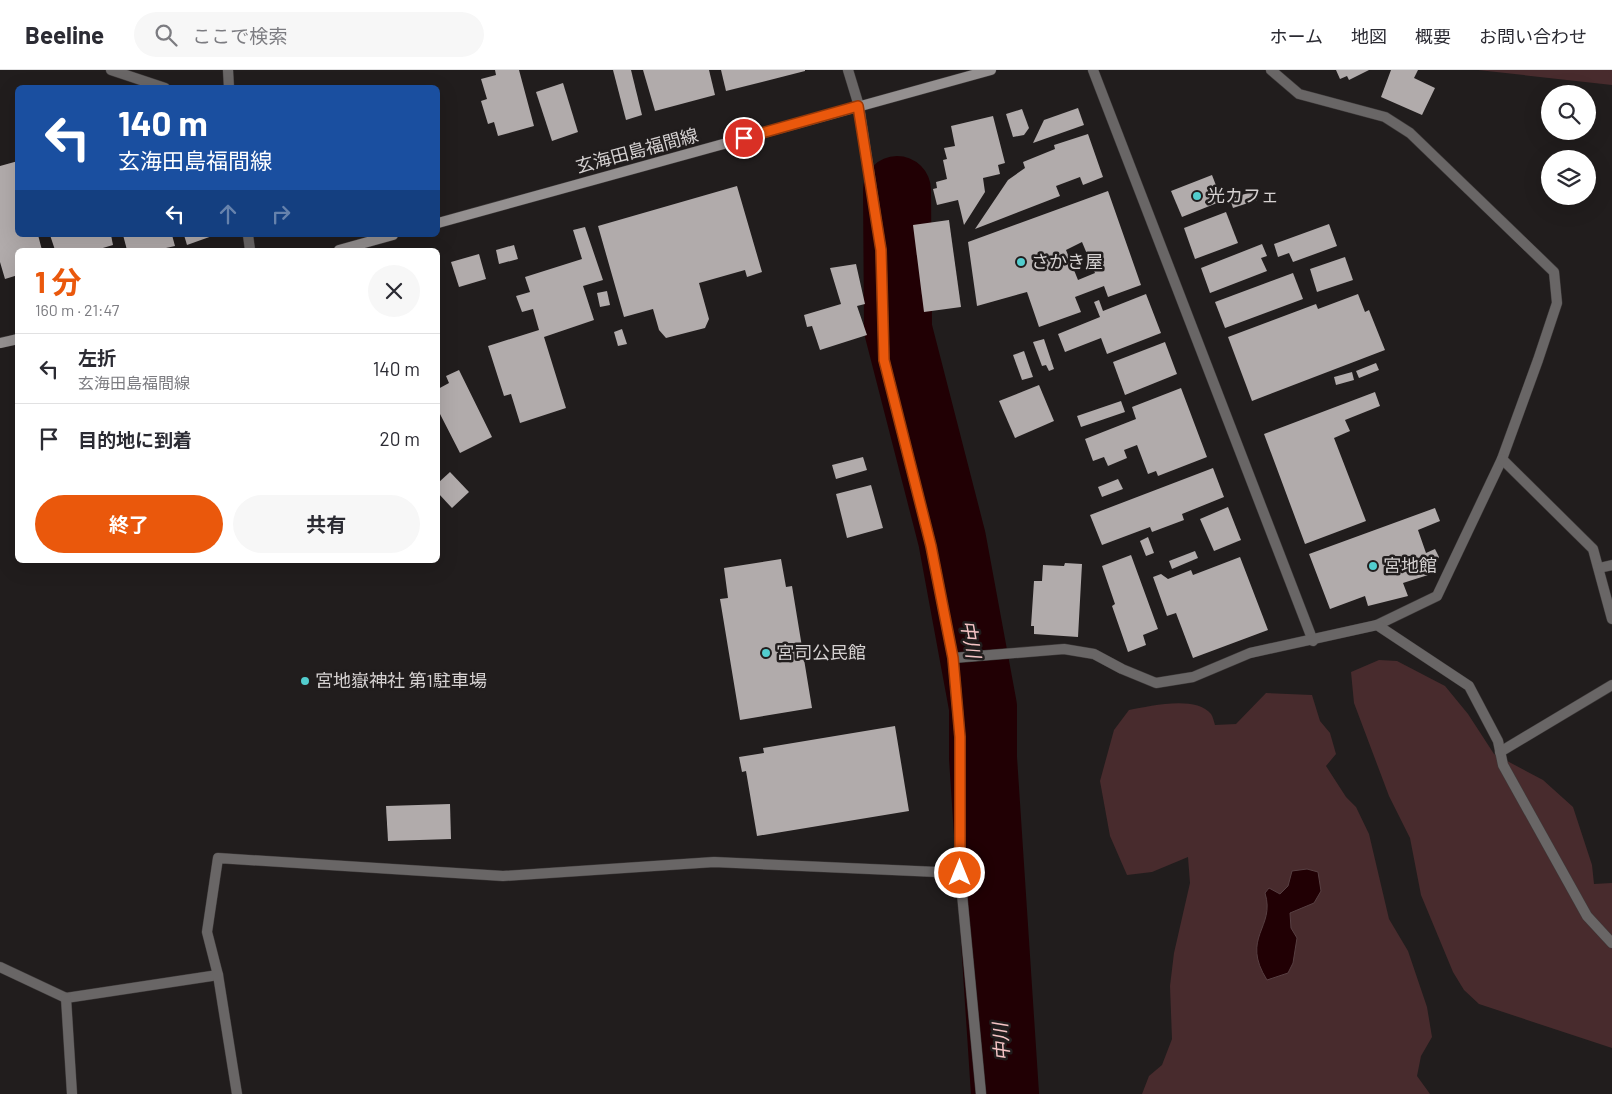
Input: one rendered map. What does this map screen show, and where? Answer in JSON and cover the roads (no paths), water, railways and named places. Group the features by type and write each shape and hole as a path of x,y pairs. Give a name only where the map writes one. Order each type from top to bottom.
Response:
{"main road":[{"name":"玄海田島福間線","path":"440,222 991,70"},
{"path":"346,248 386,237"},
{"path":"0,343 15,340"}],"street":[{"path":"111,70 155,85"},
{"path":"228,70 228,85"},
{"path":"848,70 858,106 881,250 884,360 931,546 953,658 960,737 960,873 982,1094"},
{"path":"1093,70 1312,641"},
{"path":"953,658 1064,649 1094,654 1122,669 1156,683 1193,677 1250,653 1312,641 1377,625 1437,596 1502,459 1557,302 1554,272 1410,133 1385,117 1299,94 1271,70"},
{"path":"1502,459 1592,549 1599,568 1612,619"},
{"path":"1599,568 1612,565"},
{"path":"1377,625 1469,686 1498,741 1502,766 1587,916 1612,943"},
{"path":"1500,752 1612,684"},
{"path":"237,1094 218,975 207,932 218,858 503,876 714,862 960,873"},
{"path":"0,967 66,998 218,975"},
{"path":"66,998 72,1094"}],"waterway":[{"name":"中川","path":"897,190 898,329 952,539 983,707 983,758 1005,1094"}],"place":[{"name":"光カフェ","path":"1197,196"},
{"name":"さかき屋","path":"1021,262"},
{"name":"宮地館","path":"1373,566"},
{"name":"宮司公民館","path":"766,653"},
{"name":"宮地嶽神社 第1駐車場","path":"305,681"}]}
